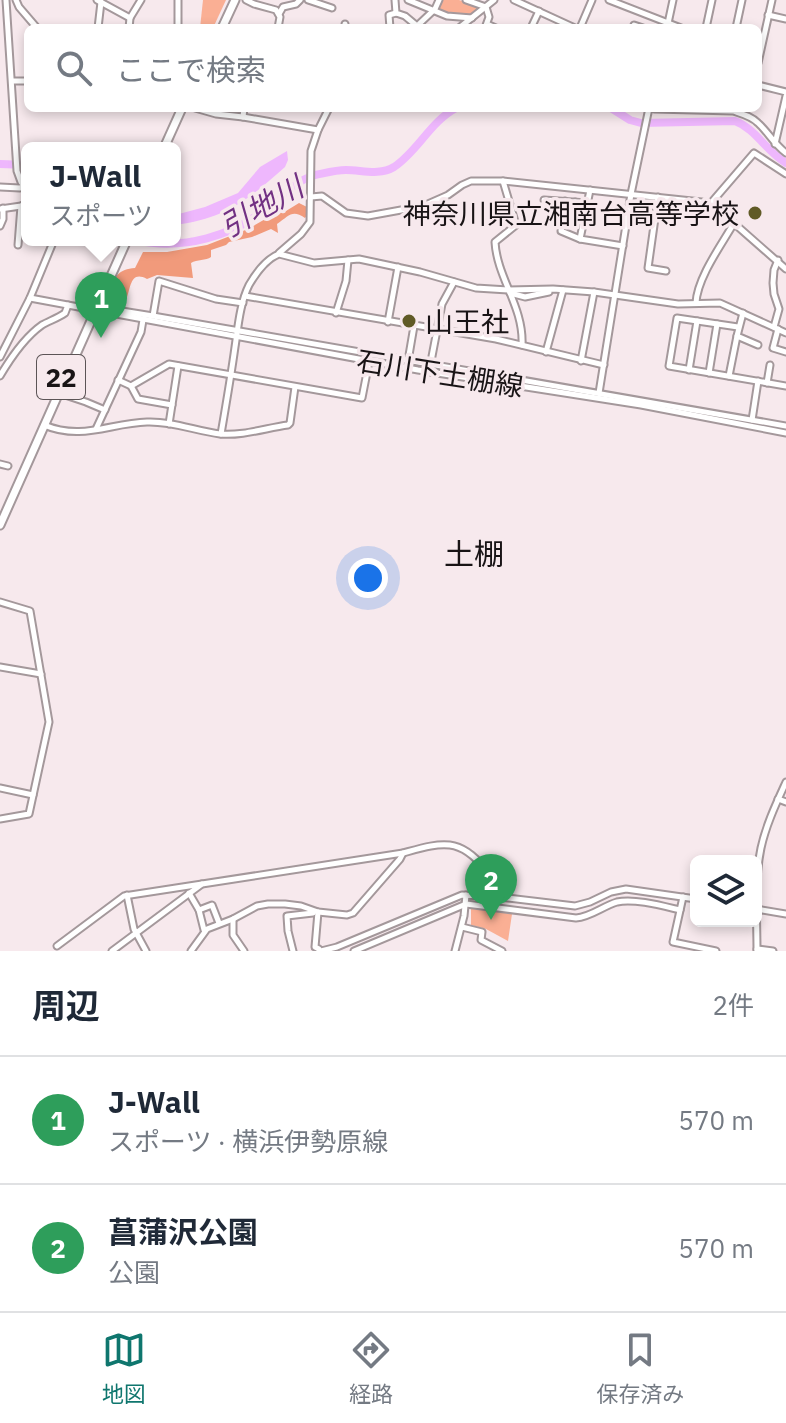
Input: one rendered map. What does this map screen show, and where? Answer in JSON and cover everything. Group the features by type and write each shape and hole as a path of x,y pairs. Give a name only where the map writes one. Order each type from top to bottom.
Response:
{"main road":[{"path":"222,24 233,0"},
{"path":"169,142 182,112"},
{"name":"22","path":"0,514 123,246"},
{"name":"22","path":"0,525 92,309"}],"street":[{"path":"6,0 17,171 21,180"},
{"path":"16,0 34,24"},
{"path":"129,24 141,0"},
{"path":"178,0 178,24"},
{"path":"246,0 274,9 279,14"},
{"path":"278,24 283,7 300,0"},
{"path":"308,0 332,8"},
{"path":"395,0 396,13"},
{"path":"408,0 454,17 472,18"},
{"path":"419,24 439,0"},
{"path":"466,0 486,7"},
{"path":"464,24 494,0"},
{"path":"514,0 561,24"},
{"path":"579,24 592,0"},
{"path":"609,0 663,24"},
{"path":"630,9 632,0"},
{"path":"667,24 673,0"},
{"path":"707,24 712,0"},
{"path":"737,24 742,0"},
{"path":"762,38 772,0"},
{"path":"98,24 99,1 130,18"},
{"path":"486,7 489,17 487,24"},
{"path":"533,24 539,11"},
{"path":"390,24 389,15 396,13 415,24"},
{"path":"768,15 786,19"},
{"path":"0,64 11,65"},
{"path":"12,81 24,81"},
{"path":"762,86 786,94 775,145"},
{"path":"209,112 318,130"},
{"path":"243,117 244,112"},
{"path":"221,434 245,296 266,262 307,227 311,215 311,151 327,112"},
{"path":"599,395 631,194 650,112"},
{"path":"735,112 757,121 775,145 786,153"},
{"path":"778,129 786,131"},
{"path":"711,203 754,153 786,174"},
{"path":"311,197 322,196 346,213 368,216 423,206 471,181 503,181 711,203 786,269"},
{"path":"503,181 516,225 495,242 499,268 519,315 522,345"},
{"path":"0,187 21,188"},
{"path":"580,239 590,190"},
{"path":"658,197 648,268 666,271"},
{"path":"544,200 587,203"},
{"path":"565,201 561,231 580,239 623,246"},
{"path":"572,220 575,202"},
{"path":"0,226 2,208"},
{"path":"696,303 698,287 734,223"},
{"path":"18,245 21,224"},
{"path":"0,357 52,246"},
{"path":"279,254 314,263 359,259 473,288 509,292 594,292 678,304 720,303 781,330"},
{"path":"336,313 346,281 348,259"},
{"path":"778,260 773,283 781,330 773,348 786,352"},
{"path":"388,322 398,267"},
{"path":"153,316 159,281 216,299 243,303"},
{"path":"429,372 442,304 454,282"},
{"path":"546,352 560,290"},
{"path":"581,361 594,292"},
{"path":"245,296 522,345 604,365"},
{"path":"30,298 92,309"},
{"path":"0,376 11,358 40,326 65,313 68,305"},
{"name":"石川下土棚線","path":"92,309 153,316 369,362 599,395 786,433"},
{"name":"石川下土棚線","path":"92,309 786,426"},
{"path":"729,376 743,313"},
{"path":"738,327 677,318 669,366 786,386"},
{"path":"96,430 141,332 143,320"},
{"path":"689,370 697,321"},
{"path":"709,373 717,324"},
{"path":"408,361 414,326"},
{"path":"737,336 758,345"},
{"path":"131,386 169,364 362,398 369,362"},
{"path":"767,383 770,365"},
{"path":"169,424 178,366"},
{"path":"118,380 131,386 138,399 172,405"},
{"path":"752,420 758,381"},
{"path":"43,425 68,433 152,422 233,434 288,425 295,387"},
{"path":"58,393 105,410"},
{"path":"0,464 8,466"},
{"path":"0,602 30,611 49,722 29,814 0,819"},
{"path":"0,667 41,674"},
{"path":"760,855 786,782"},
{"path":"0,788 33,795"},
{"path":"778,799 786,802"},
{"path":"57,946 127,895 403,853 434,845 459,846 472,854 495,881 499,897"},
{"path":"293,951 287,916 311,912 353,913 403,853"},
{"path":"112,951 202,884"},
{"path":"318,913 315,947 320,951 337,947 456,896 499,897 575,906 619,890 690,898"},
{"path":"189,893 199,910 205,931"},
{"path":"127,895 136,933 146,951"},
{"path":"455,951 466,895"},
{"path":"683,897 673,942 716,951"},
{"path":"354,951 466,904 576,918 622,901 680,910"},
{"path":"199,910 212,905 219,923"},
{"path":"191,951 205,931 257,906 301,906 318,913"},
{"path":"762,910 786,914"},
{"path":"233,919 233,935 244,951"},
{"path":"462,927 482,932 481,940 502,951"},
{"path":"756,927 757,950 773,951"}],"shaded area":[{"path":"203,0 226,0 215,24 200,24"},
{"path":"441,0 459,0 481,7 464,16 454,16 435,11"},
{"path":"287,151 285,167 247,198 208,218 181,224 181,213 238,193 260,167"},
{"path":"299,203 309,208 305,218 291,215 277,224 278,233 271,229 211,250 211,257 191,263 193,278 137,277 126,300 112,297 110,292 115,278 125,270 135,268 143,252 167,252 207,245 248,229"},
{"path":"471,908 512,914 508,941 471,925"}],"waterway":[{"name":"引地川","path":"181,243 207,238 240,226 291,188 315,175 338,170 388,170 410,153 450,112"},
{"name":"引地川","path":"617,112 641,123 735,121 749,129 786,163"},
{"name":"引地川","path":"0,164 21,165"}],"place":[{"name":"神奈川県立湘南台高等学校","path":"755,213"},
{"name":"山王社","path":"409,321"},
{"name":"J-Wall","path":"101,338"},
{"name":"菖蒲沢公園","path":"491,920"}],"district":[{"name":"土棚","path":"474,553"}]}
